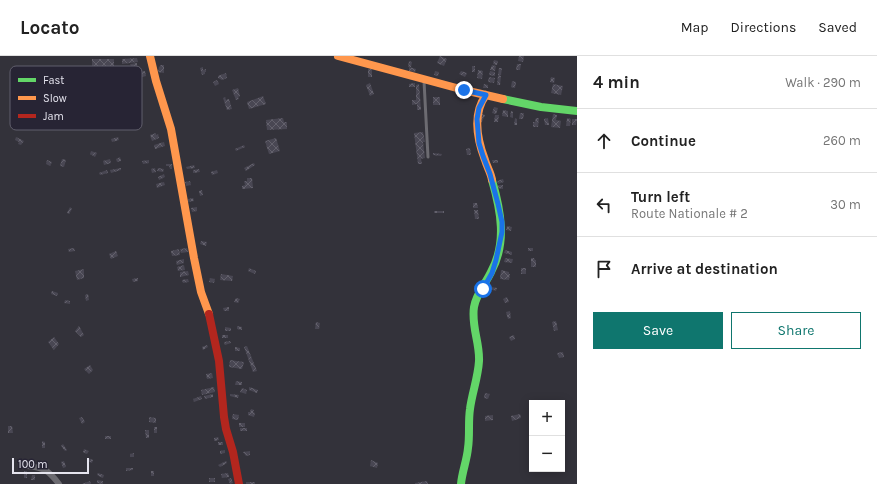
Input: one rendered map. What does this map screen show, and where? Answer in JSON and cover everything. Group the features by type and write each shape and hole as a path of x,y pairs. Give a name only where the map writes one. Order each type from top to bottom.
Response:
{"street":[{"path":"150,56 171,130 201,292 210,317 219,360 224,418 233,452 239,484"},
{"path":"338,56 486,95 541,107 577,111"},
{"path":"461,484 468,451 470,410 477,380 479,360 473,317 474,307 476,299 492,273 502,232 502,222 498,204 490,174 479,143 477,119 479,108 486,95"},
{"path":"28,466 41,468 48,472 60,484"}],"lane":[{"path":"424,79 428,156"}],"building":[{"path":"440,56 447,59 444,66 437,63"},
{"path":"519,56 524,56 523,62 518,61"},
{"path":"137,58 138,62 122,64 122,59"},
{"path":"92,59 114,59 114,66 92,66"},
{"path":"494,60 498,61 497,65 493,64"},
{"path":"409,61 412,62 411,67 408,67"},
{"path":"137,63 137,66 131,66 130,64"},
{"path":"517,64 521,64 520,70 516,70"},
{"path":"160,65 164,65 164,73 158,72"},
{"path":"492,65 496,66 495,71 490,70"},
{"path":"472,66 475,66 475,72 472,72"},
{"path":"203,67 203,70 206,69 206,72 202,75 200,68"},
{"path":"409,67 416,69 415,72 409,71"},
{"path":"499,68 502,68 501,75 498,75"},
{"path":"368,69 372,69 372,77 368,77"},
{"path":"478,70 483,71 482,79 477,78"},
{"path":"145,71 146,76 142,77 142,72"},
{"path":"435,71 439,72 438,76 434,75"},
{"path":"461,71 467,73 465,77 459,74"},
{"path":"490,71 495,72 495,76 489,75"},
{"path":"226,73 227,78 222,80 218,78 218,76"},
{"path":"498,75 501,76 500,85 497,85"},
{"path":"489,77 495,78 494,83 488,82"},
{"path":"551,77 555,78 554,83 550,82"},
{"path":"217,80 219,84 215,86 213,82"},
{"path":"512,81 516,82 515,88 511,87"},
{"path":"370,83 374,94 370,96 366,85"},
{"path":"415,83 415,87 409,87 409,84"},
{"path":"419,84 421,110 417,110 417,104 412,105 412,100 416,100 416,85"},
{"path":"484,84 488,85 488,88 483,88"},
{"path":"553,84 563,86 561,95 551,93"},
{"path":"238,88 240,96 238,97 239,99 236,100 232,90"},
{"path":"263,96 266,104 249,109 247,102"},
{"path":"225,97 226,100 229,99 232,109 227,110 223,98"},
{"path":"433,97 440,97 440,105 433,105"},
{"path":"494,107 498,108 496,114 492,113"},
{"path":"503,110 508,111 508,117 502,116"},
{"path":"511,111 513,112 513,118 510,117"},
{"path":"480,113 485,115 482,122 477,120"},
{"path":"520,113 524,113 523,119 519,119"},
{"path":"553,114 557,115 556,120 561,121 560,128 551,127"},
{"path":"495,115 499,115 498,122 494,122"},
{"path":"283,118 284,122 287,122 287,129 267,130 266,120"},
{"path":"515,118 517,119 517,125 514,125"},
{"path":"536,118 539,118 538,127 533,127 533,122 535,122"},
{"path":"548,118 549,125 545,125 544,119"},
{"path":"567,118 571,119 570,126 566,126"},
{"path":"572,119 577,119 576,125 572,125"},
{"path":"423,132 425,142 423,142 425,158 421,159 422,164 418,164 414,133"},
{"path":"156,133 156,135 158,134 159,138 152,141 150,135"},
{"path":"16,137 24,141 21,145 15,140"},
{"path":"118,137 119,140 112,142 111,139"},
{"path":"276,138 280,151 269,154 265,141"},
{"path":"164,142 165,146 155,149 154,145"},
{"path":"244,145 245,147 236,151 235,149"},
{"path":"470,148 471,155 467,155 466,149"},
{"path":"91,151 97,153 95,157 90,154"},
{"path":"433,153 442,154 441,156 433,155"},
{"path":"120,157 121,161 117,162 116,159"},
{"path":"62,159 66,160 64,167 60,166"},
{"path":"110,159 111,163 104,165 103,161"},
{"path":"47,160 52,162 50,166 46,164"},
{"path":"149,160 149,163 143,164 142,161"},
{"path":"492,160 498,160 498,163 493,163"},
{"path":"254,163 255,165 246,171 244,168"},
{"path":"166,164 172,164 172,169 170,169 169,166 166,166"},
{"path":"194,165 195,168 187,169 186,167"},
{"path":"121,168 121,170 111,173 110,170"},
{"path":"155,168 156,172 152,173 151,169"},
{"path":"158,168 164,169 163,172 157,171"},
{"path":"199,169 200,172 193,173 193,170"},
{"path":"107,170 108,173 100,175 99,173"},
{"path":"217,170 218,173 212,175 211,172"},
{"path":"164,174 165,177 159,180 158,177"},
{"path":"247,178 252,178 253,188 242,189 242,186 245,185 244,181 247,181"},
{"path":"503,179 504,182 498,184 497,181"},
{"path":"190,181 191,185 186,186 185,182"},
{"path":"164,182 165,185 157,188 156,184"},
{"path":"498,185 503,185 503,189 498,188"},
{"path":"202,190 203,195 200,196 199,191"},
{"path":"193,198 194,201 188,202 188,199"},
{"path":"473,203 477,203 478,208 473,208"},
{"path":"70,207 72,209 69,214 67,213"},
{"path":"197,207 197,211 192,212 191,208"},
{"path":"474,210 478,210 479,219 475,219"},
{"path":"434,211 444,211 444,213 434,213"},
{"path":"507,226 512,227 511,231 506,230"},
{"path":"201,241 207,242 206,246 200,244"},
{"path":"74,248 75,251 69,252 68,249"},
{"path":"187,248 188,252 181,253 180,249"},
{"path":"528,248 533,248 533,251 528,251"},
{"path":"179,249 180,255 172,256 171,251"},
{"path":"505,250 512,252 512,255 504,253"},
{"path":"116,251 118,256 111,259 109,254"},
{"path":"505,258 513,259 512,263 504,262"},
{"path":"531,258 536,260 536,267 531,267"},
{"path":"184,259 184,263 177,265 176,261"},
{"path":"184,265 185,270 178,271 177,267"},
{"path":"249,268 256,271 255,274 248,271"},
{"path":"521,268 526,268 526,274 521,274"},
{"path":"84,269 84,278 77,280 75,271"},
{"path":"501,270 509,272 509,280 500,279"},
{"path":"188,271 189,275 180,277 180,272"},
{"path":"221,274 233,276 232,281 220,280"},
{"path":"138,278 138,281 133,282 132,279"},
{"path":"210,278 215,279 214,283 209,282"},
{"path":"188,279 189,282 183,283 182,280"},
{"path":"491,287 497,288 496,291 490,289"},
{"path":"52,291 58,293 57,296 51,294"},
{"path":"88,294 89,300 86,301 85,295"},
{"path":"507,297 509,302 505,303 503,299"},
{"path":"236,298 240,299 238,303 234,302"},
{"path":"65,300 70,301 70,304 64,303"},
{"path":"229,307 229,311 224,311 223,308"},
{"path":"510,311 511,318 508,319 506,312"},
{"path":"556,321 558,330 554,331 552,322"},
{"path":"316,322 320,323 319,329 315,329"},
{"path":"79,326 84,335 81,337 75,331"},
{"path":"237,326 242,327 242,330 237,329"},
{"path":"225,327 231,328 231,331 225,331"},
{"path":"222,335 228,335 228,338 222,338"},
{"path":"514,335 515,339 511,341 509,337"},
{"path":"54,337 59,344 54,350 48,342"},
{"path":"230,341 231,343 225,345 224,342"},
{"path":"207,345 208,347 203,350 202,347"},
{"path":"247,346 257,371 253,372 244,347"},
{"path":"235,347 240,348 240,351 235,351"},
{"path":"563,352 564,357 559,358 557,353"},
{"path":"230,360 244,362 242,369 229,367"},
{"path":"90,365 93,370 89,374 84,369"},
{"path":"212,373 213,378 207,379 206,374"},
{"path":"236,381 242,382 242,385 235,385"},
{"path":"214,387 215,392 202,395 201,390"},
{"path":"249,387 258,390 257,393 249,390"},
{"path":"242,388 247,390 246,394 240,392"},
{"path":"485,393 490,394 488,399 484,398"},
{"path":"213,394 213,397 205,399 204,396"},
{"path":"230,394 239,395 238,398 230,396"},
{"path":"201,396 202,399 194,402 193,399"},
{"path":"251,409 254,410 254,417 248,415 248,412 250,412"},
{"path":"233,414 239,415 238,420 232,419"},
{"path":"520,414 521,418 512,421 511,416"},
{"path":"493,415 493,420 485,421 485,416"},
{"path":"82,417 85,422 82,424 79,418"},
{"path":"149,417 156,418 156,423 149,422"},
{"path":"239,423 245,423 245,427 239,427"},
{"path":"8,426 12,426 13,433 8,433"},
{"path":"154,427 157,427 157,433 154,433"},
{"path":"240,428 247,428 247,431 240,431"},
{"path":"145,430 149,430 149,438 146,438"},
{"path":"105,436 111,436 111,439 105,439"},
{"path":"218,437 219,440 214,441 214,438"},
{"path":"42,441 45,442 45,448 42,448"},
{"path":"218,442 223,442 223,445 218,445"},
{"path":"63,444 67,450 65,451 61,446"},
{"path":"84,449 89,451 87,454 83,452"},
{"path":"225,450 225,453 220,454 220,451"},
{"path":"250,451 250,455 246,456 243,452"},
{"path":"134,453 134,457 130,457 130,454"},
{"path":"88,458 93,460 92,463 87,461"},
{"path":"371,460 378,463 377,468 370,466"},
{"path":"64,461 66,467 63,468 61,462"},
{"path":"226,461 227,463 220,467 218,465"},
{"path":"126,468 133,468 133,470 126,471"},
{"path":"24,471 27,471 27,478 24,478"},
{"path":"151,471 154,471 154,476 151,476"},
{"path":"98,473 104,475 103,478 97,475"},
{"path":"228,473 229,477 222,478 221,474"},
{"path":"32,475 35,475 35,480 31,480"},
{"path":"209,478 215,478 215,482 209,482"},
{"path":"231,478 233,483 230,484 228,479"},
{"path":"97,480 103,481 103,484 97,483"},
{"path":"90,481 91,484 82,484"},
{"path":"427,481 428,484 415,484 415,483"},
{"path":"246,482 255,482 255,484 246,484"}],"traffic: fast":[{"path":"503,99 541,107 577,111"},
{"path":"461,484 467,457 470,409 479,361 473,314 474,307 479,293 496,261 501,238 500,215 492,180"}],"traffic: slow":[{"path":"150,56 171,129 194,258 201,292 209,314"},
{"path":"338,56 503,99"},
{"path":"486,95 479,110 477,127 480,144 492,180"}],"traffic: jam":[{"path":"209,314 219,361 226,429 233,452 239,484"}],"route":[{"path":"464,90 486,95 479,108 477,119 479,143 490,174 502,222 502,232 496,260 492,273 483,289"}]}
